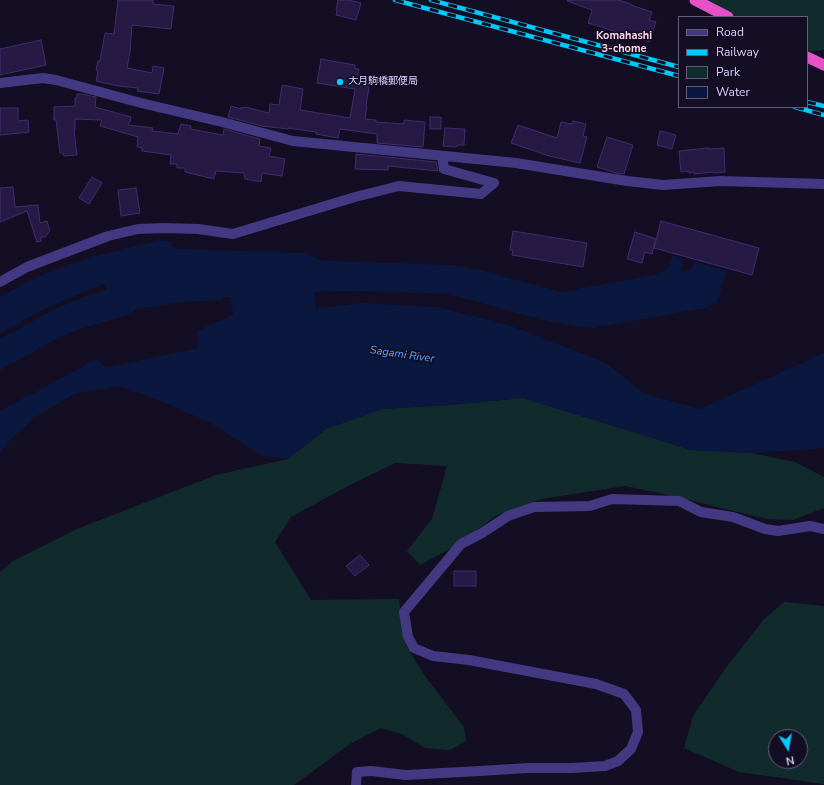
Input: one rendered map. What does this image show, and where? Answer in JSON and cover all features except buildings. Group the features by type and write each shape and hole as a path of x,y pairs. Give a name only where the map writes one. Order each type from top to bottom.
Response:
{"highway":[{"path":"695,0 726,16"},
{"path":"808,58 824,66"}],"street":[{"path":"0,83 43,78 61,81 141,103 293,141 516,163 627,182 663,185 721,181 824,184"},
{"path":"0,282 27,266 108,236 138,229 177,228 233,234 355,197 399,186 481,194 494,184 444,170 442,156"},
{"path":"356,784 357,772 371,771 406,775 528,768 605,766 618,761 631,749 638,732 636,710 624,694 596,684 468,660 433,656 414,648 408,637 404,612 461,544 482,533 508,516 534,507 590,506 612,499 678,501 701,512 733,517 765,529 778,531 810,526 824,529"}],"green space":[{"path":"704,0 824,0 824,50 808,52 808,16 736,16"},
{"path":"523,398 691,450 751,453 795,462 824,477 824,508 793,520 767,519 625,486 542,499 497,515 452,548 420,565 407,551 432,519 447,466 395,463 346,487 291,517 275,542 311,600 399,599 404,642 425,676 464,727 466,741 450,750 425,748 402,734 381,728 350,744 294,785 0,785 0,572 13,561 77,529 216,475 288,459 326,429 382,409 450,405"},
{"path":"784,602 824,606 824,784 739,772 684,748 693,716 725,669 764,619"}],"water":[{"name":"Sagami River","path":"157,241 171,241 173,248 181,249 306,253 320,260 328,261 451,265 479,270 561,292 660,274 670,265 673,256 683,259 682,272 688,271 692,268 694,262 726,271 719,297 716,302 705,308 593,328 573,326 532,317 449,294 355,291 314,292 316,309 360,303 437,307 511,326 606,363 645,394 700,409 824,353 824,447 816,449 751,453 691,450 523,398 450,405 382,409 326,429 288,459 262,456 211,423 154,398 119,386 74,394 34,418 10,440 0,453 0,411 97,359 105,368 198,348 197,331 233,315 231,297 223,297 222,300 183,302 135,309 130,314 62,336 0,370 0,339 57,308 84,297 107,290 105,284 90,289 42,310 0,333 0,297 31,280 54,270 92,257"}],"railway":[{"path":"395,0 678,76"},
{"path":"431,0 678,67"},
{"path":"808,102 824,106"},
{"path":"799,108 824,115"}],"place":[{"name":"大月駒橋郵便局","path":"340,82"}],"district":[{"name":"Komahashi 3-chome","path":"624,42"}]}
